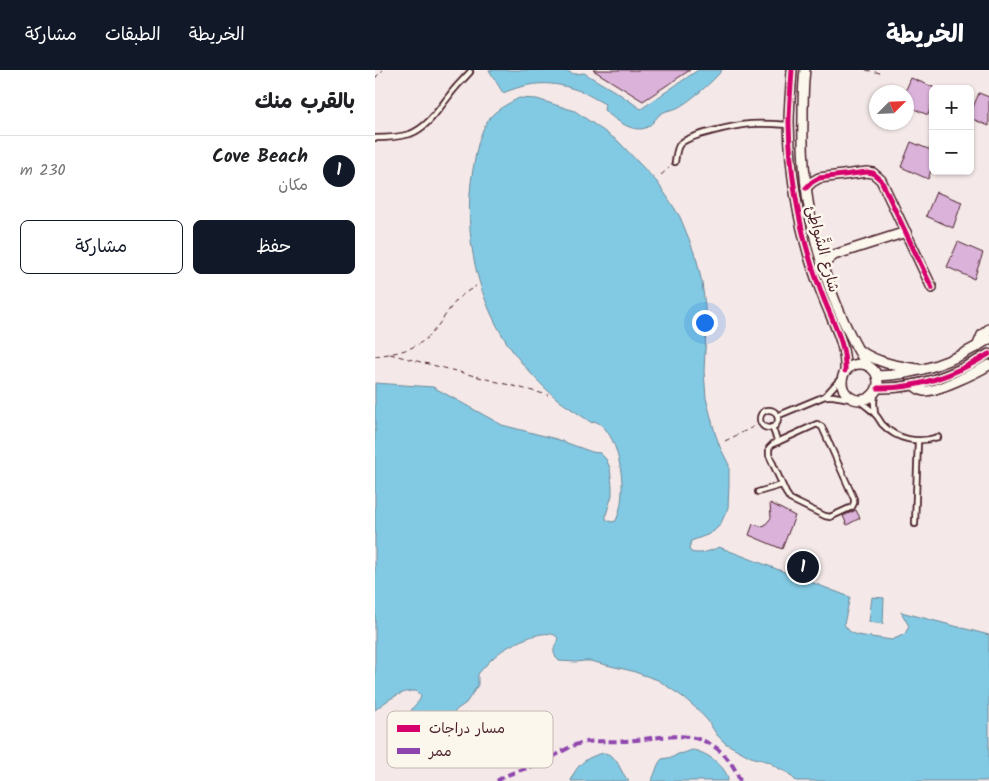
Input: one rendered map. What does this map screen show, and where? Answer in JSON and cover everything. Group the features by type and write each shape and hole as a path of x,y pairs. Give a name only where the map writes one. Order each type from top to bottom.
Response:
{"street":[{"name":"شارع الشَّواطِئ","path":"792,70 789,125 796,192 806,242 819,287 842,343 845,357 844,373"},
{"name":"شارع الشَّواطِئ","path":"805,70 803,164 812,226 817,248 838,309 867,366"},
{"path":"803,164 819,178 867,172 877,175 932,288"},
{"name":"شارع الشَّواطِئ","path":"806,188 819,178"},
{"path":"834,255 906,232"},
{"name":"شارع الشَّواطِئ","path":"817,248 825,253 834,255"},
{"name":"شارع الشَّواطِئ","path":"823,267 834,255"},
{"path":"977,347 982,335 989,329"},
{"path":"877,376 903,374 924,369 950,360 989,339"},
{"path":"858,350 889,364 924,369"},
{"path":"876,390 914,385 954,371 989,354"},
{"path":"914,385 922,391 929,390 961,379 989,364"},
{"path":"853,365 867,366 877,376 878,384 869,399 856,400 846,394 841,382 844,373 853,365"}],"lane":[{"path":"375,138 397,137 411,133 425,125 469,72"},
{"path":"675,162 680,144 693,137 750,124 789,125"},
{"path":"825,396 844,373"},
{"path":"875,414 876,390"},
{"path":"777,416 825,396 833,396 856,400 875,414 882,424 896,435 906,439 925,441 938,437"},
{"path":"768,410 772,410 777,416 777,420 772,427 764,426 760,419 761,415 768,410"},
{"path":"817,424 820,425 855,498 855,503 835,516 827,517 793,501 782,485 768,451 771,446 778,442 817,424"},
{"path":"772,427 778,442"},
{"path":"915,524 919,441"},
{"path":"758,492 782,485"}],"path":[{"path":"375,78 383,70"},
{"path":"866,70 881,73"},
{"path":"661,175 675,162"},
{"path":"375,356 390,354 421,343 430,335 458,299 476,286"},
{"path":"390,354 548,395"},
{"path":"725,441 761,423"}],"water":[{"path":"489,70 564,70 574,74 584,73 641,109 698,70 722,70 708,85 688,101 677,108 662,113 648,127 636,129 621,123 604,110 605,104 582,92 564,86 555,84 529,85 503,93"},
{"path":"519,98 537,99 575,111 618,141 657,182 680,217 697,261 702,283 706,331 704,371 706,398 715,433 729,465 728,508 720,525 714,531 691,541 689,549 691,552 702,553 719,547 850,597 844,624 849,631 857,635 892,640 905,634 909,626 901,612 989,635 989,781 796,781 788,773 770,762 751,757 725,743 697,709 658,680 632,671 590,661 559,661 554,652 558,638 547,634 530,637 497,654 478,674 478,685 466,703 455,711 411,711 421,696 416,691 399,694 375,710 375,383 433,387 502,425 600,453 606,459 610,468 612,495 606,519 611,522 616,521 622,498 619,461 612,440 607,432 601,425 594,421 592,423 561,402 526,368 509,346 497,325 479,280 470,232 469,207 471,183 477,149 483,129 491,116 502,107"},
{"path":"872,597 884,598 883,624 869,622"},
{"path":"692,750 703,753 720,765 728,781 651,781 662,759"},
{"path":"605,753 613,757 629,781 571,781 576,770 583,762 593,756"}],"building":[{"path":"593,70 690,70 643,101"},
{"path":"911,78 929,85 928,115 914,109 914,85 908,85"},
{"path":"979,93 989,97 989,126 974,120 974,105"},
{"path":"911,142 929,149 928,179 901,167"},
{"path":"936,192 962,202 953,228 926,216"},
{"path":"958,242 983,253 974,279 947,267"},
{"path":"770,503 795,516 782,549 749,535 753,524 763,527 771,518"},
{"path":"856,510 860,518 847,525 843,516"}],"marked path":[{"path":"553,757 581,743 675,736 696,738 712,745 722,753 731,763 740,781"},
{"path":"497,781 527,768"}],"cycle path":[{"path":"792,70 789,123 796,196 812,266 838,332 845,371"},
{"path":"806,188 819,178 867,172 873,173 881,180 932,288"},
{"path":"878,388 907,386 936,379 963,368 989,354"}],"place":[{"name":"Cove Beach","path":"803,567"}]}
